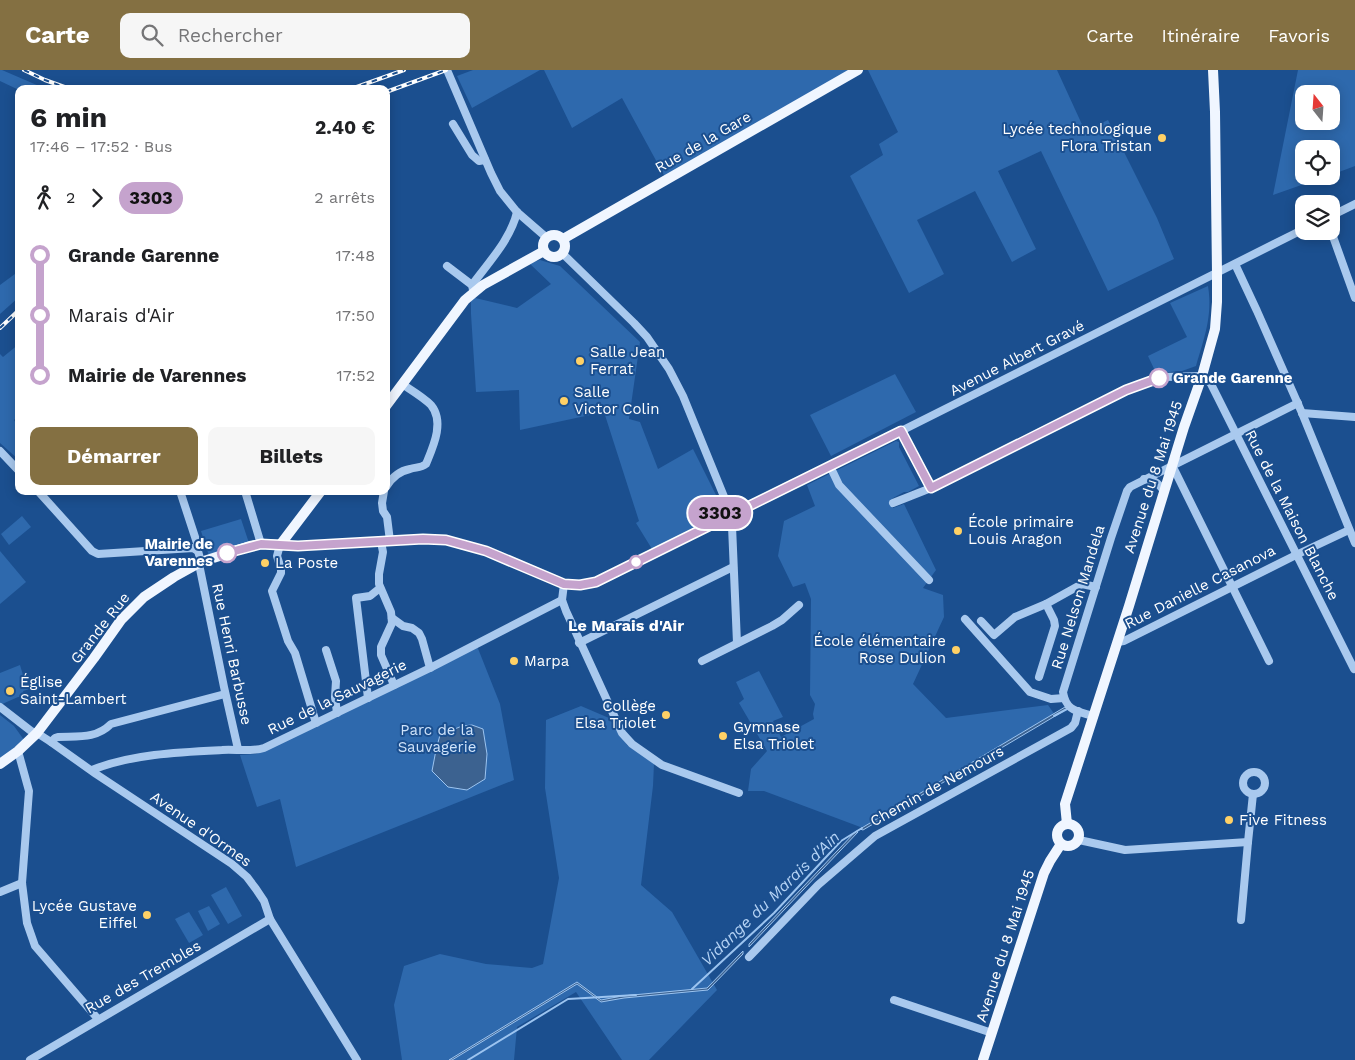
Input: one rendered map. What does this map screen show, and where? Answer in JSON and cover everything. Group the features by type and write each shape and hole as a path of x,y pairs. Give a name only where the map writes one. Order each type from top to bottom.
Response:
{"main road":[{"name":"Rue de la Gare","path":"563,240 858,70"},
{"name":"Avenue du 8 Mai 1945","path":"1067,824 1065,804 1202,376 1215,328 1217,272 1213,70"},
{"path":"554,235 563,240 565,249 563,254 555,258 544,252 543,244 547,238 554,235"},
{"path":"390,400 473,288 483,286 544,252"},
{"path":"280,545 318,495"},
{"name":"Grande Rue","path":"0,764 18,751 37,733 121,620 135,605 156,588 200,563 261,544 280,545"},
{"path":"1067,824 1074,825 1079,833 1078,840 1071,846 1062,844 1058,839 1057,832 1061,826 1067,824"},
{"name":"Avenue du 8 Mai 1945","path":"983,1060 1044,873 1062,844"}],"street":[{"path":"447,70 500,191 517,212 547,238"},
{"path":"453,124 472,155 479,161 485,160"},
{"path":"1340,212 1355,204"},
{"path":"447,266 473,288 508,235 516,220 517,212"},
{"name":"Avenue Albert Gravé","path":"741,510 1295,234"},
{"path":"1334,240 1355,298"},
{"path":"563,254 647,337 669,369 683,396 727,504"},
{"path":"1234,264 1298,403 1355,543"},
{"path":"893,503 931,488 1134,387 1164,377 1202,376"},
{"name":"Rue de la Maison Blanche","path":"1202,376 1211,384 1354,669"},
{"path":"390,481 400,472 423,467 426,464 438,425 435,412 430,405 402,384"},
{"name":"Rue Nelson Mandela","path":"1064,698 1063,692 1113,531 1130,487 1298,403"},
{"path":"1302,413 1355,417"},
{"path":"901,431 931,488"},
{"path":"0,452 15,467"},
{"path":"1172,465 1269,660"},
{"path":"830,466 839,485 929,580"},
{"path":"1144,479 1158,483 1164,491"},
{"path":"42,495 92,551 98,554 188,548 198,551"},
{"name":"Rue Henri Barbusse","path":"181,495 197,543 225,694 238,749"},
{"path":"246,495 261,544"},
{"path":"383,495 382,502 388,517 390,541"},
{"path":"727,504 734,504 741,510 741,520 732,526 725,524 720,518 720,511 727,504"},
{"path":"316,723 295,653 288,640 272,591 281,573 277,556 280,545 298,546 423,539 446,540 486,551 564,584 580,585 596,582 713,524 720,518"},
{"path":"732,526 737,643"},
{"name":"Rue Danielle Casanova","path":"1117,642 1124,641 1350,530"},
{"path":"381,542 383,552 378,584 392,618 392,623 382,646 381,655 394,685"},
{"path":"580,643 734,567"},
{"path":"564,584 562,600 566,611 622,733 632,744 662,765 739,793"},
{"path":"981,621 994,635 1015,617 1046,604 1082,584 1096,587"},
{"path":"368,698 356,598 370,596 380,588"},
{"name":"Rue de la Sauvagerie","path":"92,770 108,763 171,753 238,749 258,750 264,748 430,668 562,600"},
{"path":"702,661 772,626 782,620 799,604"},
{"path":"1039,677 1055,626 1046,604"},
{"path":"392,618 403,626 419,632 430,668"},
{"path":"965,619 1030,692 1051,699 1064,698 1070,707 1078,712 1093,716"},
{"path":"326,650 336,681 337,713"},
{"path":"51,742 58,737 94,735 100,733 111,724 225,694"},
{"name":"Avenue d'Ormes","path":"0,708 31,731 51,742 232,864 247,877 264,901 270,919 357,1060"},
{"name":"Chemin de Nemours","path":"749,957 818,885 875,836 1071,728 1075,723 1078,712"},
{"path":"18,751 29,791 22,882 27,923 36,946 98,1019"},
{"path":"1241,920 1253,794"},
{"path":"1078,840 1124,850 1248,842"},
{"path":"0,892 22,882"},
{"name":"Rue des Trembles","path":"30,1060 270,919"},
{"path":"894,1000 992,1033"}],"green space":[{"path":"0,70 2,70 37,85 15,85 15,88 0,81"},
{"path":"473,70 540,70 472,108 457,76"},
{"path":"544,70 851,70 665,177 622,98 572,128"},
{"path":"868,70 1057,70 1085,131 1108,120 1157,218 1174,259 1108,291 1041,151 998,171 1036,249 1012,262 975,191 917,220 944,274 909,293 850,176 883,155 879,144 898,132"},
{"path":"1298,70 1355,70 1355,166 1340,172 1340,140 1295,140 1295,185 1301,185 1273,195 1295,85"},
{"path":"540,260 560,266 640,342 629,419 640,422 658,469 693,449 717,497 710,519 652,549 636,523 639,521 604,412 520,430 519,390 476,392 471,297 517,308 551,284 529,263"},
{"path":"15,274 15,301 0,314 0,285"},
{"path":"1208,286 1209,317 1196,366 1182,371 1156,373 1148,356 1187,337 1170,303"},
{"path":"15,347 15,456 0,443 0,354 3,357"},
{"path":"895,374 916,412 831,456 810,415"},
{"path":"896,441 899,442 899,447 919,486 893,498 890,502 893,508 904,504 936,570 923,588 943,595 944,617 913,684 946,718 1048,705 1055,715 863,828 764,791 748,791 751,769 767,751 739,703 744,699 736,682 759,671 783,717 773,721 781,737 814,719 815,704 810,695 811,599 805,583 793,587 778,556 784,521 815,506 807,485"},
{"path":"22,516 31,527 9,545 1,534"},
{"path":"241,519 249,543 209,556 201,531"},
{"path":"0,551 26,582 0,604"},
{"name":"Parc de la Sauvagerie","path":"477,646 500,704 514,780 296,867 280,799 257,807 240,755 256,754"},
{"path":"20,665 26,685 33,688 23,691 25,697 18,697 0,705 0,673"},
{"path":"581,706 609,718 627,745 654,763 641,885 672,912 717,990 649,1060 622,1060 576,992 517,1027 514,1060 402,1060 394,1005 404,966 440,954 486,964 532,968 543,964 559,878 545,788 546,720"},
{"path":"0,715 14,726 24,740 0,759"},
{"path":"226,887 242,916 228,924 211,895"},
{"path":"209,906 220,924 208,931 198,911"},
{"path":"189,912 203,935 189,943 175,919"}],"shaded area":[{"path":"1065,707 1067,709 863,830 860,829"},
{"path":"472,725 483,729 487,754 485,779 467,790 448,787 432,771 440,735 462,726"},
{"path":"856,831 858,832 749,947 749,944"},
{"path":"743,951 743,954 708,990 601,1002 577,984 452,1060 449,1060 577,982 601,1000 622,996 707,988"}],"waterway":[{"name":"Vidange du Marais d'Ain","path":"1054,716 1067,709"},
{"name":"Vidange du Marais d'Ain","path":"692,989 774,913 841,841 862,828"},
{"name":"Vidange du Marais d'Ain","path":"468,1060 568,999 636,995"}],"railway":[{"path":"24,70 59,85"},
{"path":"362,85 404,70"},
{"path":"390,91 446,70"},
{"path":"0,328 15,314"}],"bus line":[{"name":"3303","path":"227,553 261,544 298,546 423,539 446,540 486,551 564,584 580,585 596,582 713,524 720,518 720,511 727,504 737,505 741,510 901,431 931,488 1126,390 1159,378"}],"place":[{"name":"Lycée technologique Flora Tristan","path":"1162,138"},
{"name":"Salle Jean Ferrat","path":"580,361"},
{"name":"Grande Garenne","path":"1159,378"},
{"name":"Salle Victor Colin","path":"564,401"},
{"name":"École primaire Louis Aragon","path":"958,531"},
{"name":"Mairie de Varennes","path":"227,553"},
{"name":"La Poste","path":"265,563"},
{"name":"École élémentaire Rose Dulion","path":"956,650"},
{"name":"Marpa","path":"514,661"},
{"name":"Église Saint-Lambert","path":"10,691"},
{"name":"Collège Elsa Triolet","path":"666,715"},
{"name":"Gymnase Elsa Triolet","path":"723,736"},
{"name":"Five Fitness","path":"1229,820"},
{"name":"Lycée Gustave Eiffel","path":"147,915"}],"district":[{"name":"Le Marais d'Air","path":"626,625"}]}
